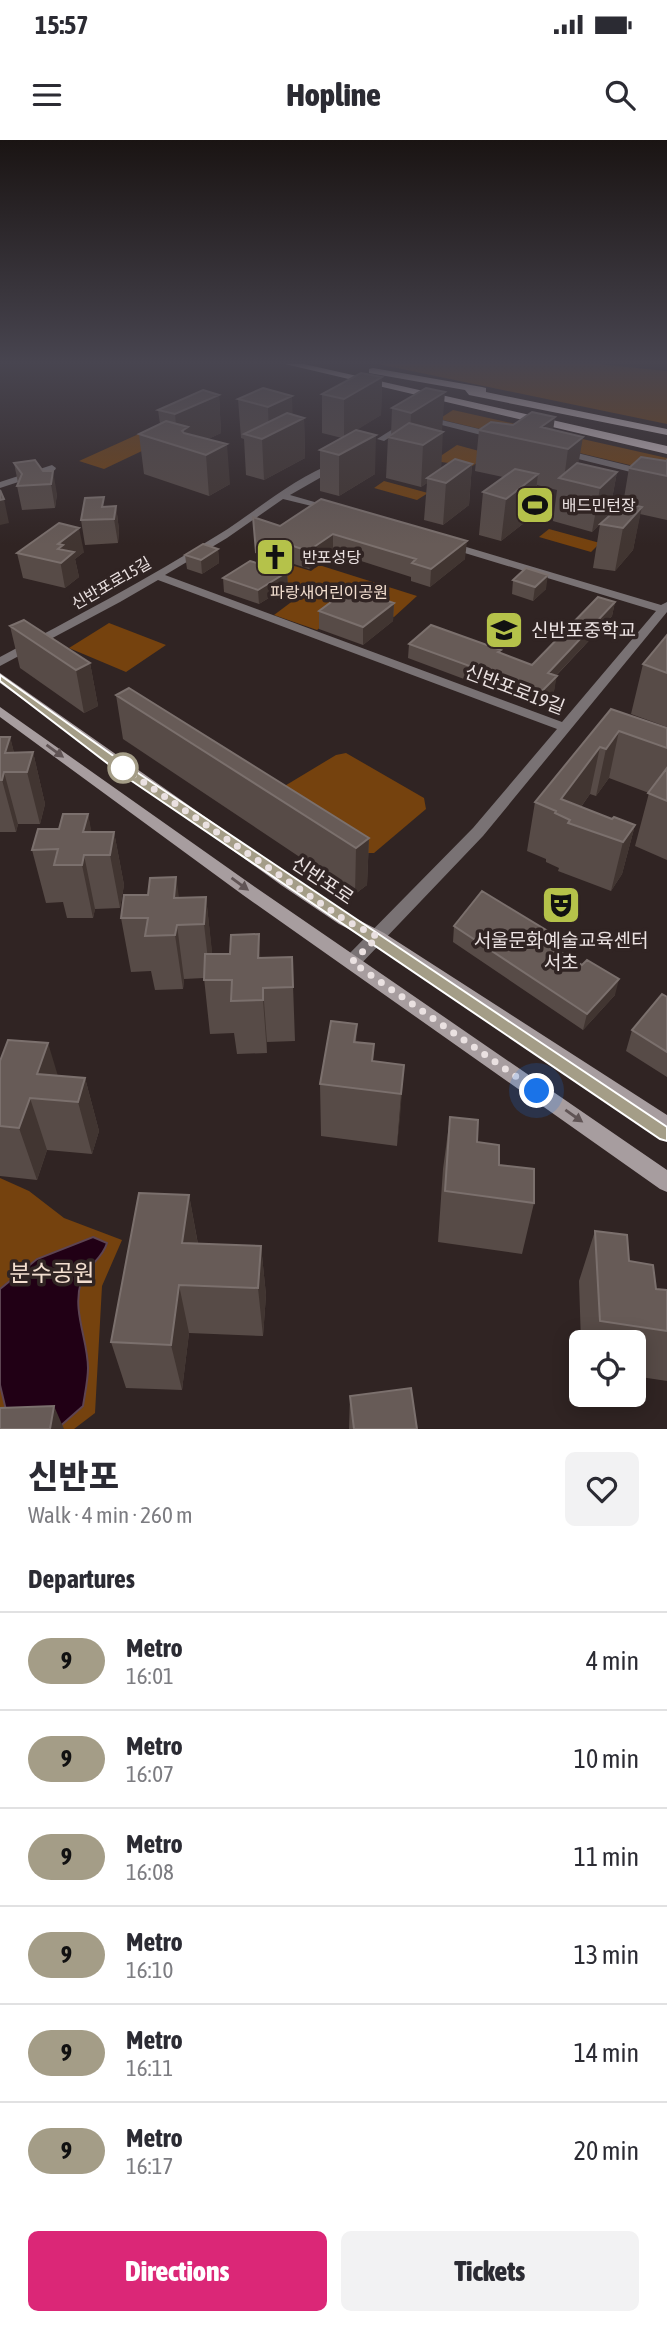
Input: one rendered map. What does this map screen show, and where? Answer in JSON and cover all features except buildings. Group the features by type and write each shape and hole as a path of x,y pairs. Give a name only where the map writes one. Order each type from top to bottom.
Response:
{"highway":[{"path":"553,424 667,450"},
{"path":"629,424 667,432"}],"main road":[{"name":"신반포로","path":"0,677 286,881 345,920 378,937 667,1126"},
{"path":"0,711 667,1182"}],"street":[{"path":"381,439 407,424"},
{"path":"449,424 514,440"},
{"path":"554,451 667,478"},
{"name":"신반포로15길","path":"0,662 116,600 282,496 337,465"},
{"path":"0,485 52,468"},
{"path":"282,496 345,514"},
{"path":"435,540 665,607 566,728"},
{"name":"신반포로19길","path":"155,575 566,728 478,832 352,962"}],"green space":[{"path":"160,424 198,424 104,469 79,461"},
{"path":"460,424 516,424 667,458 667,474"},
{"path":"457,445 490,454 468,469 465,465 433,461"},
{"path":"384,481 428,493 417,500 374,488"},
{"path":"549,529 600,543 591,552 539,537"},
{"name":"파랑새어린이공원","path":"291,565 311,571 319,565 417,596 394,617 352,603 317,630 274,615 306,591 271,579"},
{"path":"109,623 166,645 126,672 69,648"},
{"path":"346,753 424,798 426,809 374,853 365,853 278,790 336,755"},
{"name":"분수공원","path":"0,1178 29,1191 64,1218 122,1240 102,1286 95,1413 74,1429 1,1429"}],"shaded area":[{"name":"분수공원","path":"93,1237 107,1243 102,1254 84,1276 79,1293 79,1315 88,1368 83,1406 57,1429 10,1427 0,1385 0,1289 37,1259"}],"metro line":[{"name":"9","path":"0,679 124,770 667,1133"}],"place":[{"name":"배드민턴장","path":"535,505"},
{"name":"반포성당","path":"275,557"},
{"name":"신반포중학교","path":"504,630"},
{"name":"서울문화예술교육센터 서초","path":"561,905"}],"route":[{"path":"123,768 286,881 345,920 378,937 352,962 537,1091"}]}
